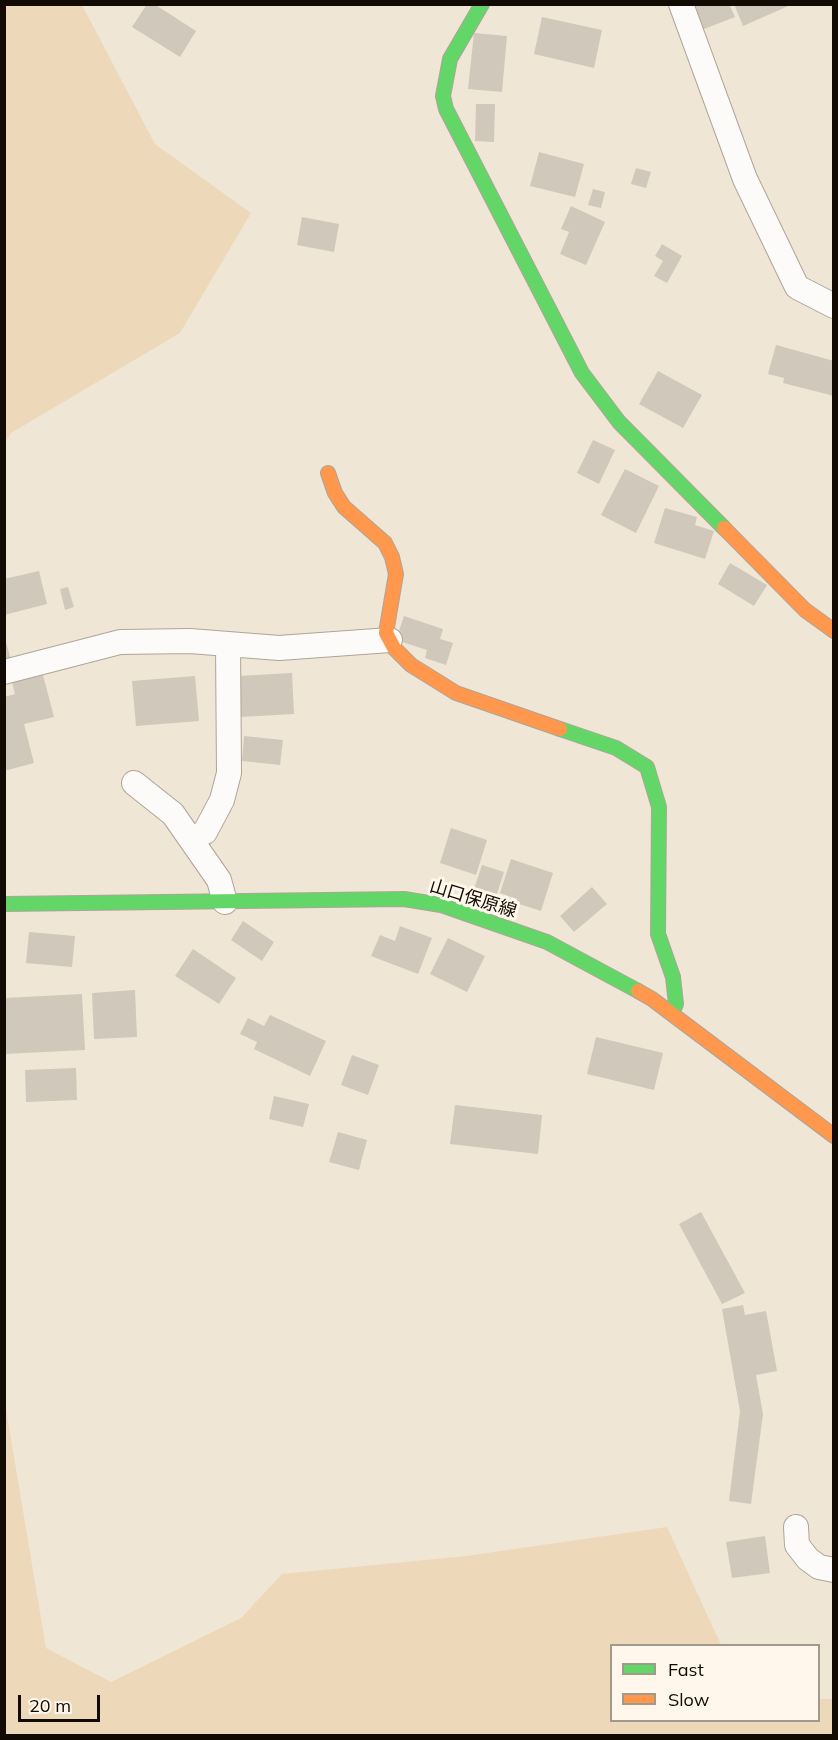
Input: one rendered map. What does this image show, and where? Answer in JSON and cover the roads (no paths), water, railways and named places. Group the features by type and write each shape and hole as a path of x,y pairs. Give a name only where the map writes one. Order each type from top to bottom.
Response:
{"street":[{"path":"482,4 450,59 442,96 446,109 582,373 619,422 805,610 834,631"},
{"path":"681,4 745,179 797,287 834,306"},
{"path":"328,473 334,493 344,507 385,543 396,565 386,633 411,665 456,693 616,748 647,768 659,807 658,934 673,977 676,1004 672,1013"},
{"path":"4,672 120,642 190,641 279,648 390,640"},
{"path":"192,839 205,832 222,800 229,773 228,645"},
{"path":"134,783 173,814 219,880 225,902"},
{"name":"山口保原線","path":"4,904 404,899 441,904 547,942 652,999 834,1136"},
{"path":"796,1527 797,1545 808,1559 819,1567 834,1570"}]}
